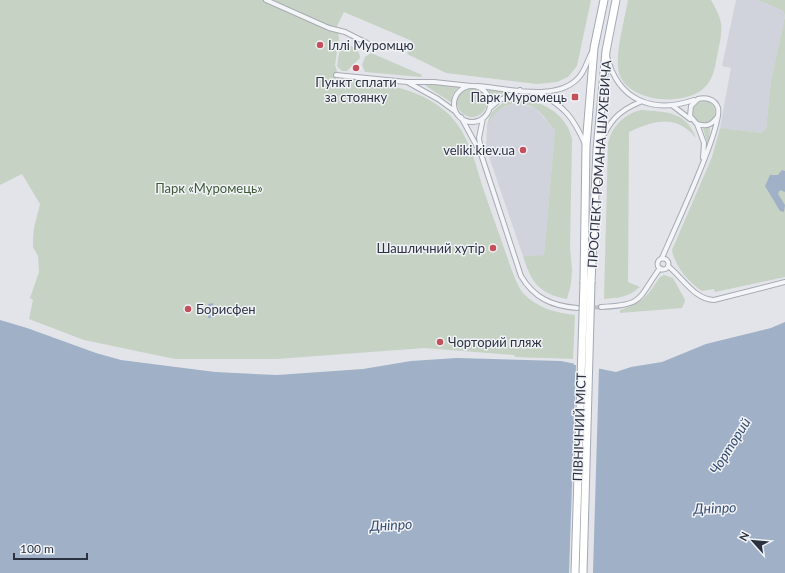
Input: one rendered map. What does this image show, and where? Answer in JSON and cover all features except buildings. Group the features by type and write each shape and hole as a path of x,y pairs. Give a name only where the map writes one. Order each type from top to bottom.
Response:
{"main road":[{"name":"ПРОСПЕКТ РОМАНА ШУХЕВИЧА","path":"587,282 583,235 586,146 594,48 604,0"},
{"name":"ПРОСПЕКТ РОМАНА ШУХЕВИЧА","path":"587,282 606,50 616,0"},
{"name":"ПІВНІЧНИЙ МІСТ","path":"575,573 587,282"},
{"name":"ПІВНІЧНИЙ МІСТ","path":"583,573 587,282"}],"street":[{"path":"266,0 329,28 345,32 368,42"},
{"path":"336,75 407,82 434,82 538,93 559,90 570,85 580,76 594,48"},
{"path":"606,50 615,77 621,87 640,102 673,106 698,99 709,98 718,108 718,116 713,136 662,258 658,262 660,268"},
{"path":"407,82 438,99 461,117 481,154 521,276 527,285 542,300 564,307 578,308"},
{"path":"456,112 454,105 457,94 461,90 471,86"},
{"path":"477,86 486,92 489,97 490,108"},
{"path":"481,154 479,138 483,118 490,108 498,101 520,90"},
{"path":"538,93 554,102 570,115 575,122 586,146"},
{"path":"698,99 691,106 690,112 704,142 701,167"},
{"path":"597,150 607,127 614,118 621,111 640,102"},
{"path":"673,106 695,123 708,125 714,122 718,116"},
{"path":"461,117 472,121 483,118"},
{"path":"662,258 668,260 668,266"},
{"path":"660,268 665,269 668,266"},
{"path":"668,266 679,275 699,297 707,300 714,300 785,282"},
{"path":"601,307 625,306 634,302 647,289 660,268"}],"shaded area":[{"path":"736,0 758,0 783,11 785,16 771,81 766,128 762,133 720,128 731,68 722,66"},
{"path":"512,104 522,104 535,108 555,130 544,255 523,256 486,148 487,126 493,114"}],"green space":[{"name":"Парк «Муромець»","path":"0,0 591,0 577,66 568,77 557,82 537,84 446,73 407,54 412,41 344,12 337,26 339,38 335,65 339,77 404,89 429,100 450,115 464,134 469,145 513,274 520,289 528,298 547,309 575,315 573,359 515,357 514,355 425,348 276,359 175,359 84,340 29,319 33,300 30,298 39,272 38,256 33,247 33,239 40,204 22,174 0,185"},
{"path":"628,0 711,0 720,20 721,30 720,43 714,70 706,86 697,93 686,97 660,99 647,97 626,85 620,76 618,60 620,39"},
{"path":"758,0 785,0 785,16 783,11"},
{"path":"785,16 785,277 715,292 714,289 702,291 692,283 679,268 672,250 712,157 720,128 762,133 766,128 771,81"},
{"path":"341,41 356,49 360,58 347,71 342,71 337,66"},
{"path":"371,53 422,75 421,77 365,72 362,65 365,57"},
{"path":"428,83 459,86 452,96 452,103 426,86"},
{"path":"472,87 482,92 487,102 482,112 472,117 462,112 457,102 462,92"},
{"path":"488,89 504,91 505,92 492,100"},
{"path":"511,99 531,101 549,108 564,121 569,129 572,139 570,248 572,269 571,284 567,299 549,294 543,290 533,280 523,256 544,255 555,130 542,114 526,104 512,104 500,109 487,126 492,112"},
{"path":"700,101 708,101 715,108 715,116 708,123 700,123 693,116 693,108"},
{"path":"641,110 659,111 681,118 692,129 696,138 681,125 673,122 656,122 629,132 628,282 640,287 632,293 623,296 604,299 608,143 612,131 624,118 629,114"},
{"path":"710,127 709,141 707,142 703,128"},
{"path":"664,275 673,278 684,298 685,301 682,308 620,313 620,310 634,305 644,298 660,277"}],"water":[{"path":"782,170 785,171 785,192 780,190 778,194 785,205 784,212 780,211 765,186 770,175 778,175"},
{"path":"213,303 215,309 214,318 208,318 208,304"},
{"path":"0,320 27,328 96,353 121,360 215,372 277,375 363,369 411,361 457,358 561,361 616,372 631,367 662,362 706,344 771,328 785,322 785,573 0,573"}],"pier":[{"path":"574,362 599,368 593,573 569,573 576,365 574,365"}],"tunnel":[{"path":"589,308 601,307"}],"place":[{"name":"Іллі Муромцю","path":"320,45"},
{"name":"Пункт сплати за стоянку","path":"356,68"},
{"name":"Парк Муромець","path":"575,97"},
{"name":"veliki.kiev.ua","path":"523,150"},
{"name":"Шашличний хутір","path":"493,248"},
{"name":"Борисфен","path":"188,309"},
{"name":"Чорторий пляж","path":"440,342"}],"water label":[{"name":"Чорторий","path":"730,446"},
{"name":"Дніпро","path":"715,508"},
{"name":"Дніпро","path":"391,525"}]}
